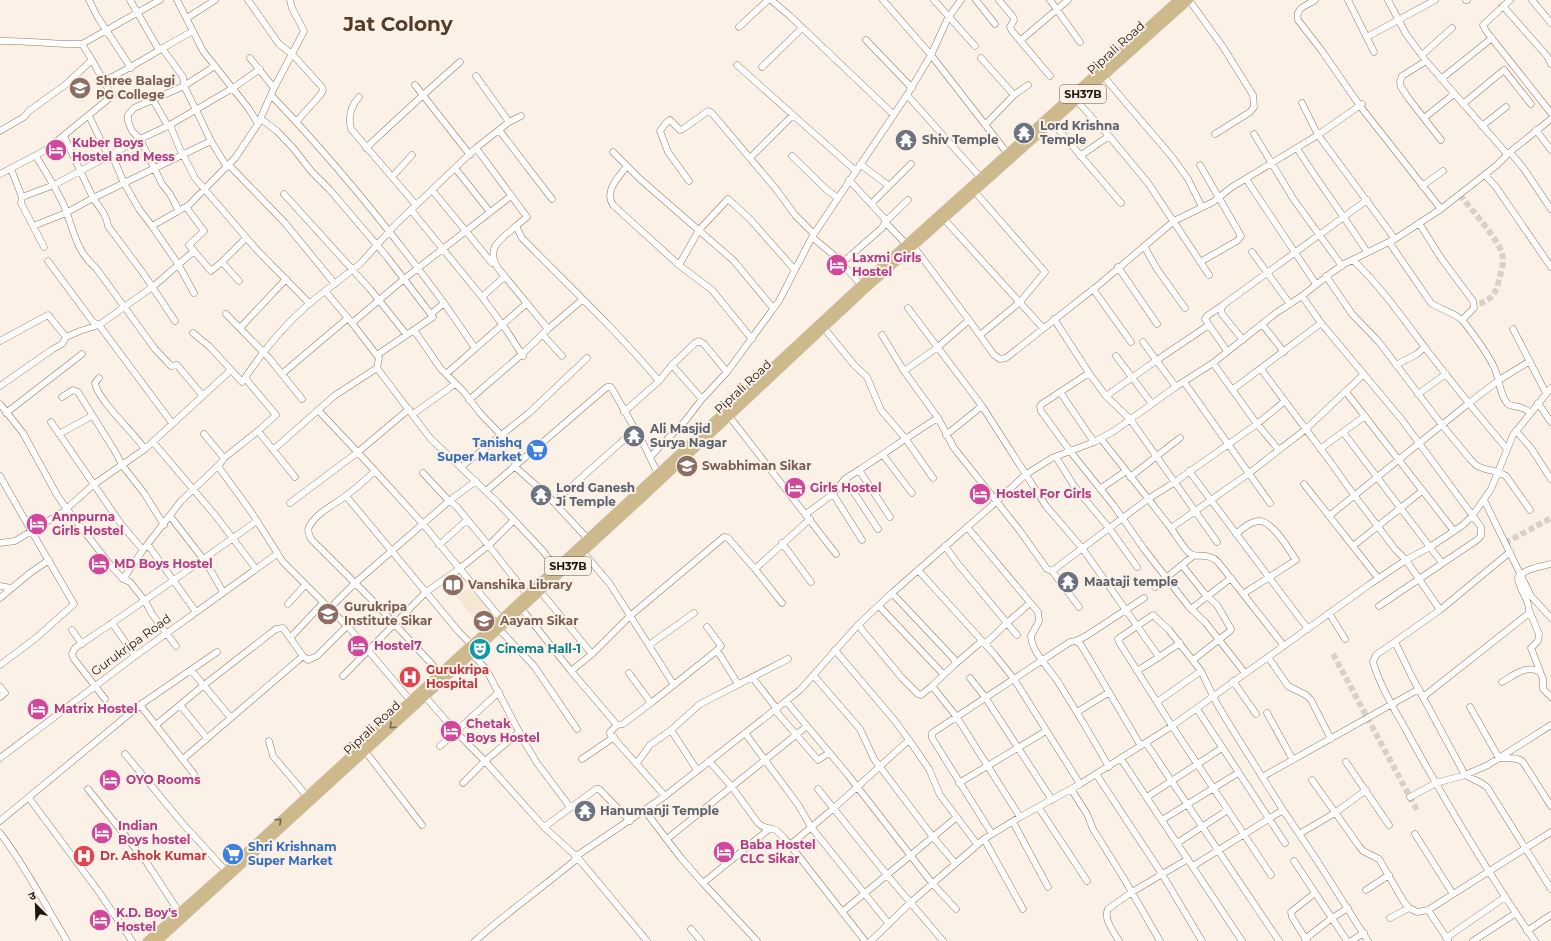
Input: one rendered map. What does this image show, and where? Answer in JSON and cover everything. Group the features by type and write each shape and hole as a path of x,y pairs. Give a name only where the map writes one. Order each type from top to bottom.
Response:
{"main road":[{"path":"147,941 226,871 306,795 410,700 423,694 440,673 471,644 588,539 861,285 910,246 981,178 1178,0"},
{"name":"Piprali Road","path":"158,941 365,752 423,694 499,629 583,552 910,246 975,192 1189,0"}],"street":[{"path":"89,0 131,68"},
{"path":"130,0 161,49 183,77 184,86 211,141 228,166 285,223 335,284"},
{"path":"0,41 29,40 62,45 82,44 160,0"},
{"path":"177,0 203,51 249,109 260,121 277,132 294,149 377,246 433,317 377,355"},
{"path":"187,18 215,0"},
{"path":"248,0 279,44 292,54 319,83 322,90 297,121"},
{"path":"152,226 186,207 204,190 235,158 260,121 274,88 304,31 292,8 290,0"},
{"path":"739,27 770,0 802,28 893,114"},
{"path":"883,0 931,55 1008,154"},
{"path":"934,0 948,18 975,46"},
{"path":"650,457 727,372 752,339 773,308 813,236 893,114 912,88 931,55 948,18 961,0"},
{"path":"976,0 995,24"},
{"path":"999,0 1013,17 1014,20 1010,27 1012,31 1050,76"},
{"path":"1050,0 1080,42"},
{"path":"1021,40 1068,0"},
{"path":"1189,0 1223,47 1253,95 1254,106 1250,112 1215,134"},
{"path":"1315,0 1298,11 1298,20 1422,186 1441,209"},
{"path":"1348,0 1374,52"},
{"path":"1388,0 1398,20 1426,61 1482,126 1524,169 1551,209"},
{"path":"1367,37 1427,2 1435,0"},
{"path":"1510,0 1483,25 1486,31 1551,113"},
{"path":"1532,0 1551,23"},
{"path":"1503,6 1546,56 1551,64"},
{"path":"762,67 802,28"},
{"path":"1422,55 1452,28"},
{"path":"104,80 131,68 193,31"},
{"path":"1441,79 1492,38"},
{"path":"866,40 912,88"},
{"path":"0,174 46,150 112,96 82,44"},
{"path":"250,58 274,88"},
{"path":"981,58 1014,95"},
{"path":"0,131 24,117 30,111 60,90 92,60"},
{"path":"1426,61 1402,76 1400,82 1401,87 1440,140"},
{"path":"366,148 427,90 460,62"},
{"path":"736,65 856,171"},
{"path":"179,211 170,194 166,191 140,139 132,131 128,121 128,115 134,108 184,86 215,66"},
{"path":"22,197 54,185 140,139 169,126 233,88 260,69"},
{"path":"1463,104 1504,70 1531,104"},
{"path":"476,76 509,122"},
{"path":"1103,76 1173,158 1188,179 1202,207"},
{"path":"415,85 470,155"},
{"path":"985,125 1014,95 1028,85"},
{"path":"1424,118 1454,94"},
{"path":"271,95 329,156 390,231 444,303 475,348"},
{"path":"907,95 981,178"},
{"path":"359,97 353,104 350,114 349,122 351,129 392,177 443,248 502,324 523,356"},
{"path":"153,100 169,126 195,178 204,190 246,238 310,302"},
{"path":"1076,100 1109,136 1148,183 1209,275"},
{"path":"1302,103 1318,135 1367,200 1431,303 1462,320 1486,353 1494,367 1503,397 1507,403 1511,406 1524,408 1530,413"},
{"path":"849,180 885,222 910,246 969,320 994,355 1000,359 1006,358 1093,289 1174,221 1219,197 1318,135 1361,105"},
{"path":"1482,126 1506,107"},
{"path":"689,181 668,152 662,140 660,131 670,120 680,130 683,129 708,110 776,189 813,236 842,263 861,285"},
{"path":"750,158 793,115"},
{"path":"89,116 124,183 178,264 194,293"},
{"path":"193,333 210,347 242,382 263,352 310,302 352,270 377,246 413,207 476,148 509,122 521,116"},
{"path":"475,941 495,923 577,858 665,796 786,701 814,676 858,625 1025,475 1042,463 1056,456 1098,440 1212,363 1262,324 1302,296 1326,276 1367,252 1392,240 1441,209 1485,175 1508,153 1551,119"},
{"path":"1052,122 1121,203"},
{"path":"499,130 552,199"},
{"path":"1536,130 1551,150"},
{"path":"1254,134 1294,200 1342,266"},
{"path":"64,136 93,198 99,205 107,220 108,226 153,287 175,321"},
{"path":"1080,156 1109,136"},
{"path":"33,226 66,213 93,198 211,141"},
{"path":"476,148 527,217 496,245 492,251 496,267"},
{"path":"1297,148 1313,174 1344,216 1367,252"},
{"path":"613,152 734,261 773,308"},
{"path":"392,177 412,155"},
{"path":"36,156 54,185 86,260 96,268 156,349 171,366 176,365 203,396"},
{"path":"792,156 827,190 838,198"},
{"path":"860,164 889,186"},
{"path":"871,204 911,164"},
{"path":"1200,165 1241,236 1237,241 1200,262"},
{"path":"627,166 612,185 609,192 610,200 619,212 679,265 712,290 752,339"},
{"path":"455,168 490,212"},
{"path":"11,169 22,197 21,203 44,247"},
{"path":"1422,186 1443,171"},
{"path":"1485,175 1496,187 1551,267"},
{"path":"1246,179 1316,284"},
{"path":"432,190 548,329"},
{"path":"975,192 1045,272 1020,302 980,335"},
{"path":"284,194 389,311 406,334"},
{"path":"352,323 378,300 419,269 443,248 511,196"},
{"path":"679,265 699,230 728,199 749,218 795,270"},
{"path":"842,263 882,228 885,222 908,200"},
{"path":"1227,351 1205,320 1207,316 1367,200"},
{"path":"186,207 204,231 189,245 211,271 246,238"},
{"path":"944,219 1043,328"},
{"path":"1419,223 1440,258 1473,301 1474,308 1462,320"},
{"path":"516,226 522,238 582,300 605,320 659,381"},
{"path":"1144,246 1157,269 1185,308"},
{"path":"0,386 62,344 66,337 99,325 153,287 194,251"},
{"path":"1252,252 1290,304"},
{"path":"1353,260 1388,297 1446,374 1507,449"},
{"path":"48,261 93,322 99,325 172,423"},
{"path":"222,262 239,281"},
{"path":"1118,267 1157,324"},
{"path":"1326,276 1352,314 1379,342 1442,425 1470,459 1477,466 1506,476 1530,510"},
{"path":"482,297 504,277"},
{"path":"240,328 286,278"},
{"path":"1093,289 1131,342"},
{"path":"273,450 319,411 334,396 377,368 379,358 377,355 325,291"},
{"path":"1302,296 1321,323 1419,443 1481,527 1481,536 1379,606"},
{"path":"469,400 523,356 542,334 582,300"},
{"path":"431,314 444,303"},
{"path":"446,374 527,303"},
{"path":"1223,305 1221,310 1222,314 1243,340"},
{"path":"908,308 982,406 1046,506 1082,548 1159,657"},
{"path":"0,341 48,314 66,337"},
{"path":"226,314 283,373 302,399"},
{"path":"283,373 348,318"},
{"path":"1054,319 1089,373 1106,396 1130,419 1218,542"},
{"path":"904,371 938,347 969,320"},
{"path":"1232,390 1321,323"},
{"path":"1262,324 1284,352"},
{"path":"1106,396 1209,325"},
{"path":"824,328 855,366 867,378 881,410 905,438 933,478"},
{"path":"1513,329 1546,393"},
{"path":"414,330 446,374 502,436"},
{"path":"542,334 562,356"},
{"path":"882,335 904,371 938,418 954,448 1020,531 1047,569 1052,571 1079,607"},
{"path":"624,412 659,381 672,365 699,341 704,344 727,372"},
{"path":"1144,342 1176,387"},
{"path":"1396,365 1417,354 1425,347"},
{"path":"6,413 82,354"},
{"path":"1116,356 1152,404"},
{"path":"461,467 502,436 529,413 587,358"},
{"path":"1329,516 1469,403 1499,380 1530,361"},
{"path":"1212,363 1257,424 1279,450"},
{"path":"672,365 702,399"},
{"path":"377,368 430,438 486,491 543,551 556,568"},
{"path":"1260,369 1354,495 1406,560 1440,610"},
{"path":"0,543 15,541 63,512 93,484 145,449 232,370"},
{"path":"1089,373 1040,406 1041,411 1070,451 1123,518 1166,578 1191,609 1200,616 1245,673"},
{"path":"1171,528 1248,474 1306,430 1364,374"},
{"path":"1418,394 1446,374"},
{"path":"99,378 94,383 97,389 112,410 138,438 145,449"},
{"path":"123,579 181,501 219,465 224,458 276,416 245,378"},
{"path":"1184,382 1270,503"},
{"path":"290,503 411,411 455,384"},
{"path":"486,491 607,387 611,387 658,474"},
{"path":"871,941 932,883 984,839 1109,767 1172,726 1378,578 1454,531 1473,515 1484,500 1491,489 1516,431 1551,388"},
{"path":"62,397 73,390 76,390 106,436 122,465 144,493 164,525"},
{"path":"1060,392 1148,499 1171,528 1187,552 1193,556"},
{"path":"1346,392 1454,531"},
{"path":"1052,571 1148,499 1175,482 1257,424 1285,402"},
{"path":"1538,403 1551,422"},
{"path":"0,404 23,433 57,495 66,508 112,567 123,579 130,582 176,646"},
{"path":"946,434 982,406"},
{"path":"319,411 423,524 501,618"},
{"path":"59,434 92,416"},
{"path":"729,416 836,554"},
{"path":"1320,449 1365,416"},
{"path":"755,569 833,494 845,479 883,455 905,438 938,418"},
{"path":"51,422 128,534 146,547 174,581 196,612"},
{"path":"554,502 635,430"},
{"path":"258,431 295,477"},
{"path":"1516,431 1531,448 1551,479"},
{"path":"1343,432 1442,563"},
{"path":"204,434 224,458"},
{"path":"1100,489 1157,456 1180,438"},
{"path":"153,442 194,489 256,569"},
{"path":"883,455 912,493"},
{"path":"1056,456 1074,486 1109,528 1137,567"},
{"path":"219,465 283,562 347,626 410,700"},
{"path":"514,466 554,502 588,539"},
{"path":"859,470 890,517"},
{"path":"375,471 346,496 332,504 318,516 309,528 308,532 311,539 395,624 440,673"},
{"path":"1189,471 1308,629"},
{"path":"423,473 449,501 456,506 528,594"},
{"path":"0,476 74,604 36,638 0,665"},
{"path":"845,479 878,530"},
{"path":"329,609 355,583 449,501 476,481"},
{"path":"1304,484 1378,578"},
{"path":"1353,546 1422,491"},
{"path":"833,494 862,540"},
{"path":"346,496 459,632 471,644"},
{"path":"1484,500 1531,596 1551,618"},
{"path":"170,516 203,559 223,592"},
{"path":"439,545 467,520"},
{"path":"344,676 426,592 459,569 489,545 514,520"},
{"path":"105,699 74,660 72,654 73,651 257,521"},
{"path":"1236,534 1251,523 1263,521 1274,529 1296,560 1243,594"},
{"path":"967,527 1038,612 1039,621 1031,636 1031,640 1041,660 1052,672 1109,767"},
{"path":"571,671 592,654 630,616 724,537 728,538 782,603"},
{"path":"782,543 811,582"},
{"path":"945,546 958,564 1017,635"},
{"path":"583,552 610,584 674,685"},
{"path":"1510,552 1440,610 1376,655 1373,662 1392,705 1436,784 1505,897 1535,941"},
{"name":"Gurukripa Road","path":"0,758 94,686 277,554"},
{"path":"1155,587 1193,556 1207,555 1213,557 1232,578 1284,646"},
{"path":"0,598 30,573 49,560"},
{"path":"1551,564 1527,571 1518,578 1518,582 1539,634 1538,641 1531,648 1543,679 1543,689 1551,697"},
{"path":"1182,565 1217,605 1230,626 1230,631 1193,660"},
{"path":"918,570 984,643 1014,679 1080,784"},
{"path":"1191,609 1232,578"},
{"path":"288,604 305,585"},
{"path":"0,586 11,588"},
{"path":"540,591 592,654"},
{"path":"892,593 946,648 956,662 954,665"},
{"path":"992,834 959,783 931,735 932,733 1041,660 1070,642 1086,636 1144,598"},
{"path":"290,638 324,603"},
{"path":"858,625 902,678 918,694 921,695 924,694 954,665 984,643 1030,603"},
{"path":"879,606 944,674"},
{"path":"521,608 571,671 617,725"},
{"path":"1423,697 1528,614 1529,610"},
{"path":"649,645 694,613"},
{"path":"1329,613 1345,639"},
{"path":"1271,875 1172,726 1119,642 1118,639 1137,627 1153,614 1169,630 1201,671 1213,697 1262,777 1368,941"},
{"path":"112,623 135,656"},
{"path":"156,725 204,685 276,629 283,628 303,656 308,660 312,659 347,626"},
{"path":"665,796 637,762 610,733 617,725 623,724 651,703 721,646 707,627"},
{"path":"499,629 534,666 577,729"},
{"path":"72,630 82,644"},
{"path":"1076,641 1081,646 1108,693 1143,744 1188,804 1279,941"},
{"path":"1395,642 1465,775 1487,787 1551,889"},
{"path":"1137,671 1180,644"},
{"path":"835,650 895,720 929,769 940,795 977,844"},
{"path":"0,822 140,705 217,652"},
{"path":"715,652 720,655 738,684"},
{"path":"471,653 486,669 499,692 518,733 537,763 570,807"},
{"path":"183,759 303,656"},
{"path":"1268,657 1288,686 1306,695 1311,700 1331,739"},
{"path":"637,762 650,745 671,730 700,704 788,659"},
{"path":"1502,682 1526,670 1534,669 1540,672"},
{"path":"191,670 231,718"},
{"path":"1157,702 1201,671"},
{"path":"629,673 651,703"},
{"path":"814,676 860,729 874,759 933,837 956,863"},
{"path":"752,677 796,735 818,760 829,753"},
{"path":"970,678 985,697 1052,800"},
{"path":"1234,681 1256,714"},
{"path":"932,686 956,716 1020,817"},
{"path":"0,687 5,693 0,697"},
{"path":"1262,777 1419,689"},
{"path":"440,746 499,692"},
{"path":"1076,712 1108,693"},
{"path":"423,694 455,732 485,761 544,827 577,858 647,941"},
{"path":"786,701 932,883 956,909"},
{"path":"140,705 194,774"},
{"path":"180,705 207,738"},
{"path":"1470,708 1499,758"},
{"path":"1197,709 1285,843"},
{"path":"1267,713 1293,760"},
{"path":"1410,797 1450,778 1465,775 1488,765 1551,725"},
{"path":"667,840 807,726"},
{"path":"671,730 697,770"},
{"path":"959,783 1046,731"},
{"path":"745,732 799,806 811,827 889,924"},
{"path":"463,783 485,761 518,733"},
{"path":"582,759 614,737"},
{"path":"790,845 834,808 909,740"},
{"path":"269,741 274,756 306,795"},
{"path":"1147,797 1222,748"},
{"path":"365,752 422,825"},
{"path":"125,754 183,824 226,871"},
{"path":"1121,758 1242,941"},
{"path":"1499,758 1520,759 1551,806"},
{"path":"709,762 732,787 762,828 768,830 773,829 790,845 865,941"},
{"path":"1346,762 1389,825"},
{"path":"1162,820 1238,773"},
{"path":"1096,774 1162,874 1202,941"},
{"path":"1312,780 1359,846 1363,851 1379,859 1409,908 1417,912 1428,910 1551,832"},
{"path":"88,789 147,863 179,912"},
{"path":"544,827 592,791 598,789 630,821"},
{"path":"818,789 910,903 943,941"},
{"path":"1071,789 1087,814 1093,829 1160,941"},
{"path":"1299,834 1335,813 1366,790"},
{"path":"29,798 99,892 132,941"},
{"path":"1038,808 1087,881"},
{"path":"1177,842 1228,810"},
{"path":"1193,866 1283,810"},
{"path":"645,811 703,883 757,941"},
{"path":"842,912 957,817"},
{"path":"1013,822 1048,887"},
{"path":"703,883 768,830"},
{"path":"0,833 14,851 34,883 49,912 67,941"},
{"path":"1415,834 1453,894"},
{"path":"984,839 1023,909"},
{"path":"1119,941 1112,930 1106,912 1112,905 1132,892 1188,859"},
{"path":"1294,860 1347,941"},
{"path":"1366,890 1389,875"},
{"path":"1315,893 1291,912 1292,917 1306,940 1332,918 1348,908"},
{"path":"1428,910 1447,939 1505,897"},
{"path":"1390,918 1409,908"},
{"path":"1473,941 1516,913"},
{"path":"1528,931 1551,915"},
{"path":"691,929 701,941"},
{"path":"1351,941 1364,933"}],"shaded area":[{"path":"469,588 494,614 478,623 456,596"}],"tunnel":[{"path":"1460,195 1495,240 1503,257 1502,269 1495,292 1487,300 1474,305"},
{"path":"1505,543 1551,518"},
{"path":"1333,654 1418,812"}],"place":[{"name":"Shree Balagi PG College","path":"80,88"},
{"name":"Lord Krishna Temple","path":"1024,133"},
{"name":"Shiv Temple","path":"906,140"},
{"name":"Kuber Boys Hostel and Mess","path":"56,150"},
{"name":"Laxmi Girls Hostel","path":"837,265"},
{"name":"Ali Masjid Surya Nagar","path":"634,436"},
{"name":"Tanishq Super Market","path":"537,450"},
{"name":"Swabhiman Sikar","path":"687,466"},
{"name":"Girls Hostel","path":"795,488"},
{"name":"Hostel For Girls","path":"980,494"},
{"name":"Lord Ganesh Ji Temple","path":"541,495"},
{"name":"Annpurna Girls Hostel","path":"37,524"},
{"name":"MD Boys Hostel","path":"99,564"},
{"name":"Maataji temple","path":"1068,582"},
{"name":"Vanshika Library","path":"453,585"},
{"name":"Gurukripa Institute Sikar","path":"328,614"},
{"name":"Aayam Sikar","path":"484,621"},
{"name":"Hostel7","path":"358,646"},
{"name":"Cinema Hall-1","path":"480,649"},
{"name":"Gurukripa Hospital","path":"410,677"},
{"name":"Matrix Hostel","path":"38,709"},
{"name":"Chetak Boys Hostel","path":"451,731"},
{"name":"OYO Rooms","path":"110,780"},
{"name":"Hanumanji Temple","path":"585,811"},
{"name":"Indian Boys hostel","path":"102,833"},
{"name":"Baba Hostel CLC Sikar","path":"724,852"},
{"name":"Shri Krishnam Super Market","path":"233,854"},
{"name":"Dr. Ashok Kumar","path":"84,856"},
{"name":"K.D. Boy's Hostel","path":"100,920"}],"district":[{"name":"Jat Colony","path":"398,24"}]}
